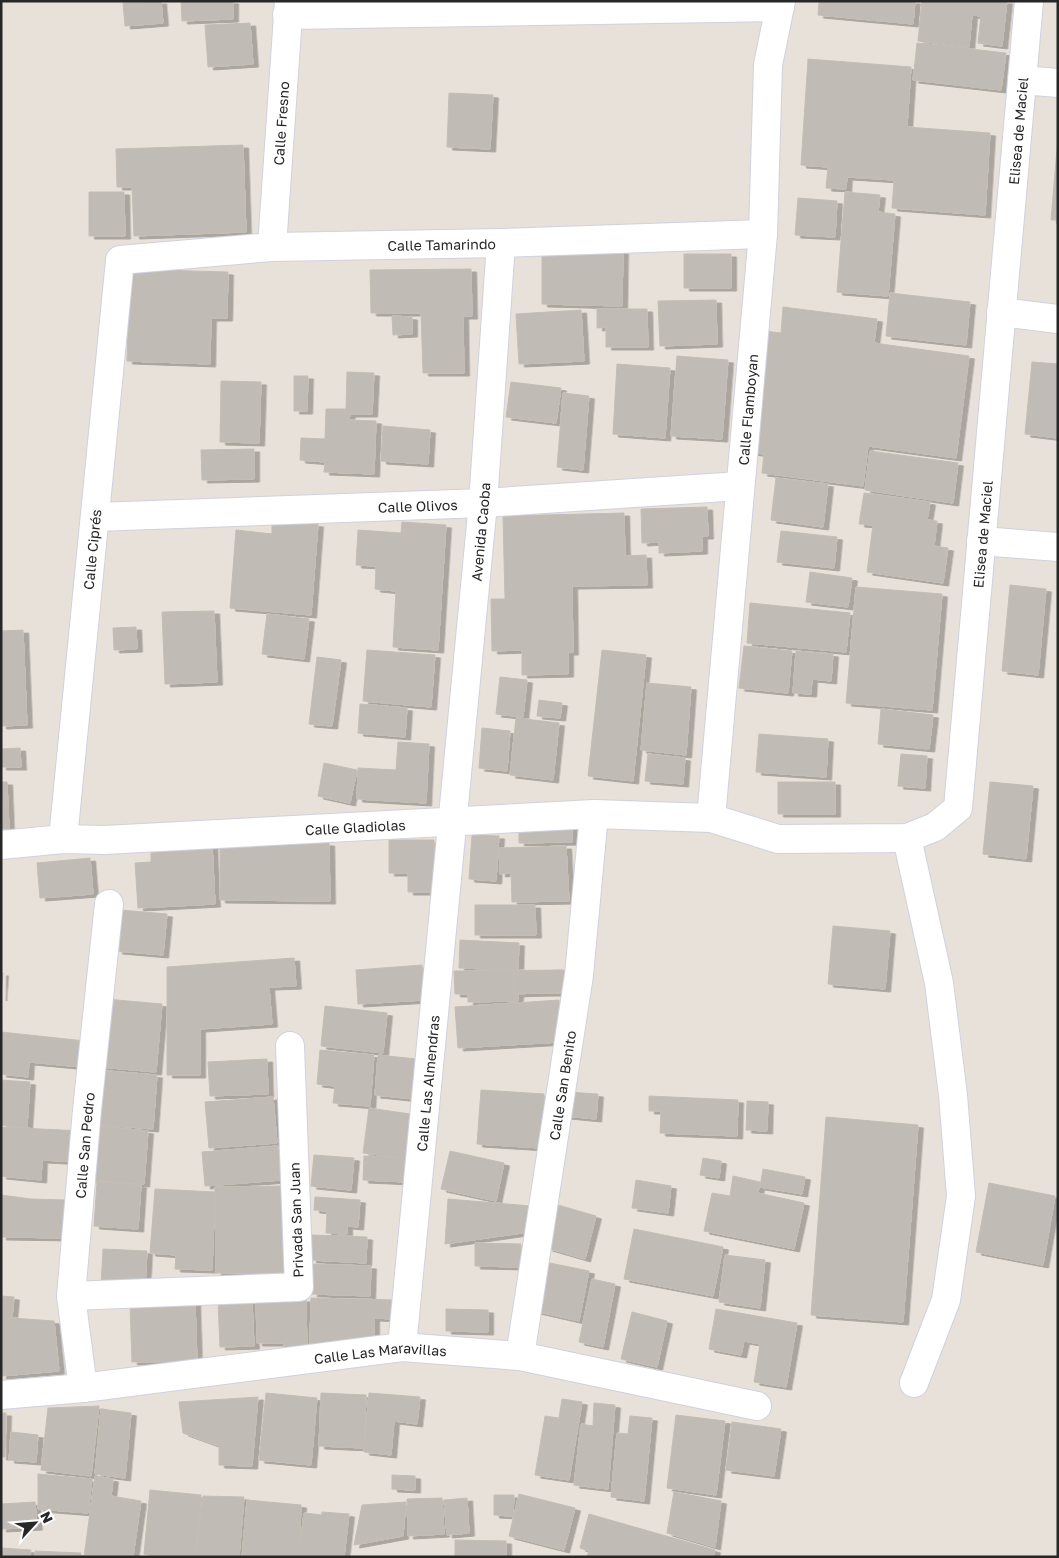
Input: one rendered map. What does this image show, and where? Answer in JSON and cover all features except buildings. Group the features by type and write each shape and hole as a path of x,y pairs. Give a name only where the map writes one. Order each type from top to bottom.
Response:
{"street":[{"name":"Elisea de Maciel","path":"711,818 778,839 907,838 935,827 958,808 1029,1"},
{"path":"288,8 780,4"},
{"name":"Calle Flamboyan","path":"711,818 763,234 768,65 780,4"},
{"name":"Calle Fresno","path":"272,247 288,8"},
{"path":"1022,80 1058,83"},
{"name":"Calle Tamarindo","path":"120,260 272,247 501,243 763,234"},
{"name":"Avenida Caoba","path":"454,820 483,503 501,243"},
{"name":"Calle Ciprés","path":"63,838 120,260"},
{"path":"1002,312 1058,319"},
{"name":"Calle Olivos","path":"96,516 483,503 740,486"},
{"path":"981,541 1058,546"},
{"name":"Calle Gladiolas","path":"1,845 63,838 104,840 594,814 711,818"},
{"name":"Calle San Benito","path":"520,1356 579,975 594,814"},
{"name":"Calle Las Almendras","path":"402,1347 454,820"},
{"path":"907,838 939,983 952,1094 961,1196 946,1300 914,1383"},
{"name":"Calle San Pedro","path":"83,1388 72,1296 87,1110 108,904"},
{"name":"Privada San Juan","path":"72,1296 299,1287 290,1046"},
{"name":"Calle Las Maravillas","path":"1,1395 83,1388 402,1347 520,1356 757,1406"}]}
